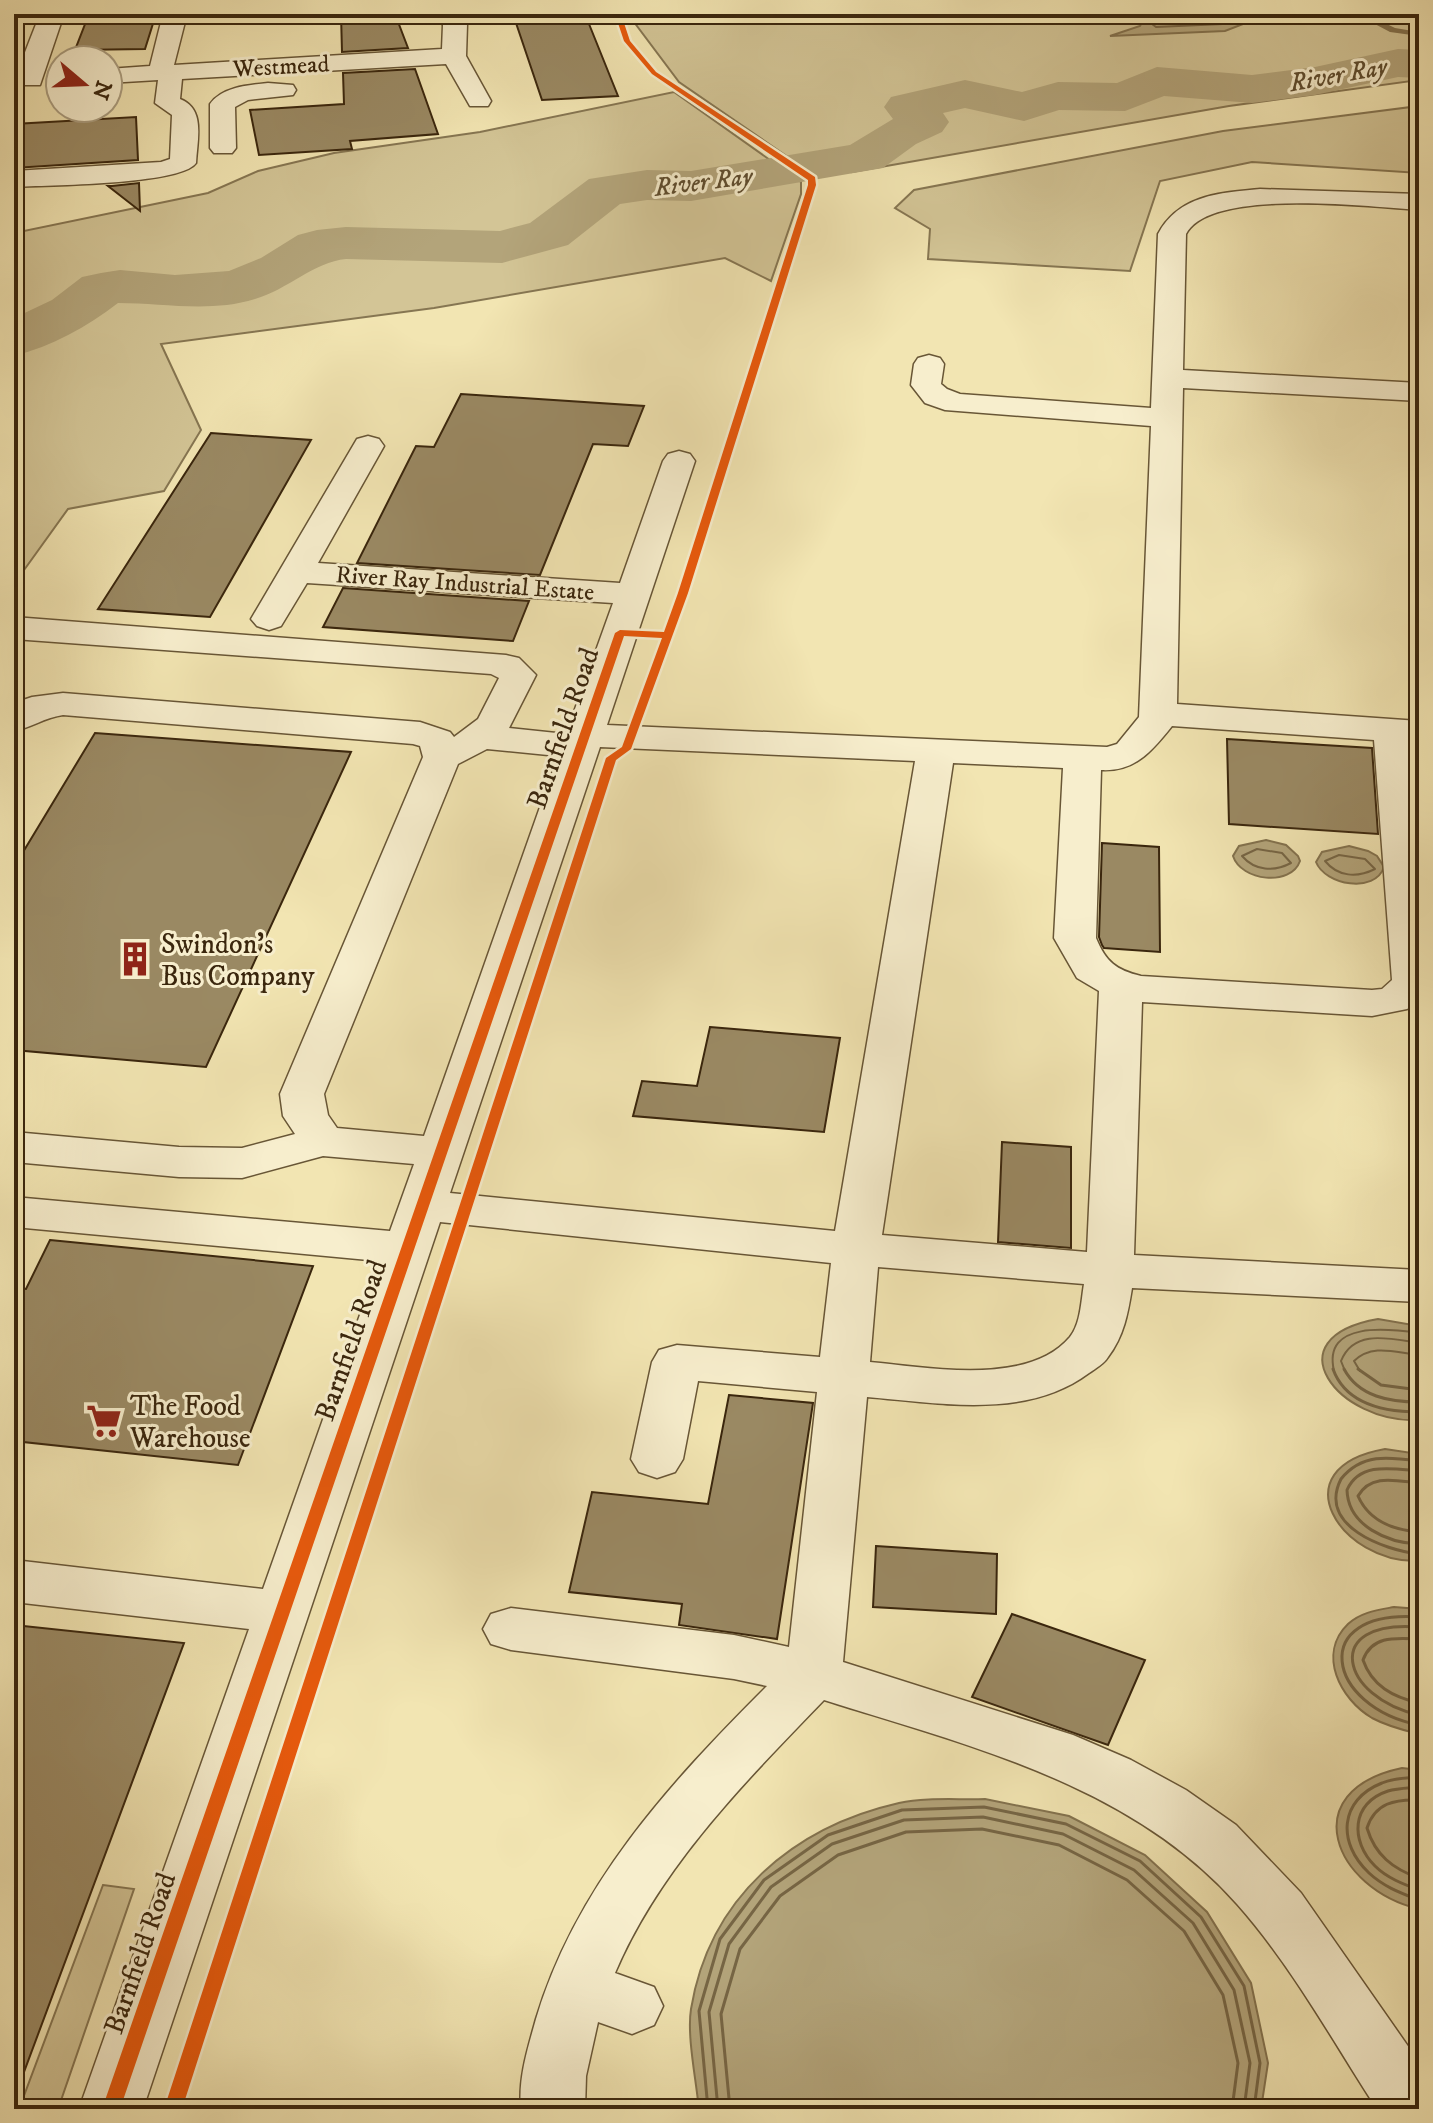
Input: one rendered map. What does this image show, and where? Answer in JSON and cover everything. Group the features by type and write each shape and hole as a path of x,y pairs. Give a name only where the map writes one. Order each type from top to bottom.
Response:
{"street":[{"path":"22,80 34,60 52,14"},
{"path":"14,179 165,170 183,163 185,114 180,108 167,103 166,72 175,14"},
{"path":"447,16 455,24 454,56 479,101"},
{"name":"Westmead","path":"124,75 300,59 454,56"},
{"path":"223,148 222,104 244,94 305,84 308,80 300,59"},
{"path":"22,80 44,79"},
{"path":"481,737 936,751 1082,759 1111,759 1130,752 1146,736 1158,714 1172,234 1181,219 1216,202 1317,197 1419,202"},
{"path":"929,364 926,385 936,396 956,403 1166,418"},
{"path":"1168,378 1296,385 1365,401 1416,406"},
{"name":"River Ray Industrial Estate","path":"269,619 368,446"},
{"name":"Barnfield Road","path":"111,2109 679,461"},
{"name":"River Ray Industrial Estate","path":"296,572 633,594"},
{"path":"14,628 506,666 518,675 500,718 481,737 442,757"},
{"path":"14,701 420,733 437,740 442,757 302,1094 306,1116 323,1141"},
{"path":"14,720 32,708 63,704"},
{"path":"1082,759 1075,938 1084,964 1106,981 1141,989 1372,1003 1394,1001 1407,992 1413,980 1406,731 1158,714"},
{"path":"553,2109 551,2091 566,2017 604,1997 598,1937 694,1800 814,1675 856,1250 936,751"},
{"path":"657,1459 677,1362 955,1387 1013,1386 1053,1374 1089,1348 1103,1319 1110,1269 1121,984"},
{"path":"14,1147 179,1162 242,1163 323,1141 440,1152"},
{"path":"14,1212 414,1227 856,1250 1292,1282 1419,1286"},
{"path":"14,1581 282,1612"},
{"path":"511,1629 734,1657 814,1675 1078,1763 1143,1792 1207,1836 1257,1884 1414,2109"}],"shaded area":[{"path":"628,14 1419,14 1419,63 1379,64 1260,86 1142,80 1129,86 1121,95 1053,94 1020,104 962,92 913,101 903,106 904,112 916,123 898,129 865,153 801,166 679,82"},
{"path":"1395,72 1419,72 1419,80 1229,106 852,172 853,168 919,132 930,122 928,109 964,102 1016,112 1057,103 1131,102 1161,84 1258,93"},
{"path":"674,92 801,182 801,194 771,281 725,258 434,308 161,344 201,430 164,491 68,509 14,584 14,233 208,193 258,171 334,153 480,132"},
{"path":"1419,106 1419,173 1252,162 1160,181 1130,271 928,259 930,229 895,208 914,190 1223,131"},
{"path":"103,1885 134,1889 58,2109 19,2109"}],"water":[{"path":"1158,14 1234,14 1256,19 1225,31 1110,36 1140,26 1145,17"},
{"path":"1266,840 1286,845 1298,856 1300,861 1295,869 1287,875 1266,878 1246,871 1238,864 1233,856 1239,846"},
{"path":"1349,846 1377,856 1384,867 1379,875 1371,881 1350,883 1339,881 1321,870 1316,862 1322,852"},
{"path":"1378,1319 1419,1326 1419,1420 1390,1418 1364,1409 1342,1395 1328,1378 1322,1360 1328,1343 1345,1329"},
{"path":"1385,1449 1419,1454 1419,1561 1391,1558 1366,1547 1346,1532 1333,1513 1328,1494 1334,1475 1353,1459"},
{"path":"1394,1607 1419,1609 1419,1734 1372,1718 1350,1700 1336,1675 1334,1649 1348,1624 1364,1614"},
{"path":"1402,1768 1419,1770 1419,1909 1389,1898 1365,1882 1348,1862 1338,1840 1338,1817 1347,1797 1368,1780"},
{"path":"985,1799 1069,1816 1145,1855 1207,1912 1251,1983 1268,2063 1261,2109 702,2109 698,2101 690,2030 691,2009 701,1969 716,1933 737,1901 762,1873 791,1849 860,1814 909,1801"}],"building":[{"path":"89,14 156,14 145,49 124,49 124,44 77,44"},
{"path":"341,14 395,14 408,48 342,52"},
{"path":"587,19 618,96 542,100 516,23"},
{"path":"415,69 438,134 350,141 352,149 259,155 250,110 344,104 343,73"},
{"path":"136,117 138,160 14,168 14,124 124,124 124,118"},
{"path":"139,183 140,211 108,186 112,186"},
{"path":"461,394 644,406 628,446 593,444 540,575 357,563 416,446 434,447"},
{"path":"211,433 311,440 210,617 98,609"},
{"path":"343,588 529,601 513,641 323,627"},
{"name":"Swindon's Bus Company","path":"95,733 351,752 206,1067 14,1050 14,867"},
{"path":"1227,739 1372,748 1378,834 1229,824"},
{"path":"1102,843 1159,847 1160,952 1104,948 1102,945 1099,937"},
{"path":"710,1027 840,1038 824,1132 633,1116 642,1081 697,1086"},
{"path":"1002,1142 1071,1147 1071,1248 998,1242"},
{"path":"50,1240 313,1266 238,1465 14,1441 14,1288 26,1289"},
{"path":"729,1395 813,1403 777,1639 679,1625 682,1604 569,1592 592,1492 708,1504"},
{"path":"876,1546 997,1554 996,1614 873,1607"},
{"path":"1012,1614 1145,1660 1108,1745 972,1697"},
{"path":"14,1625 184,1643 18,2088 14,2087"}],"waterway":[{"path":"1360,14 1393,30 1419,34"},
{"name":"River Ray","path":"14,339 72,312 101,289 120,286 175,291 239,287 280,269 317,246 346,243 502,247 549,234 607,190 647,185 691,186 865,157 899,134 925,122 908,107 965,94 1024,107 1058,96 1125,97 1157,81 1252,89 1315,81 1398,63 1419,64"}],"cycle path":[{"path":"173,2109 611,758 626,749 683,593 812,185 812,179 654,73 627,41 618,14"},
{"path":"111,2109 620,633 668,635"}],"place":[{"name":"Swindon's Bus Company","path":"135,959"},
{"name":"The Food Warehouse","path":"104,1421"}]}
